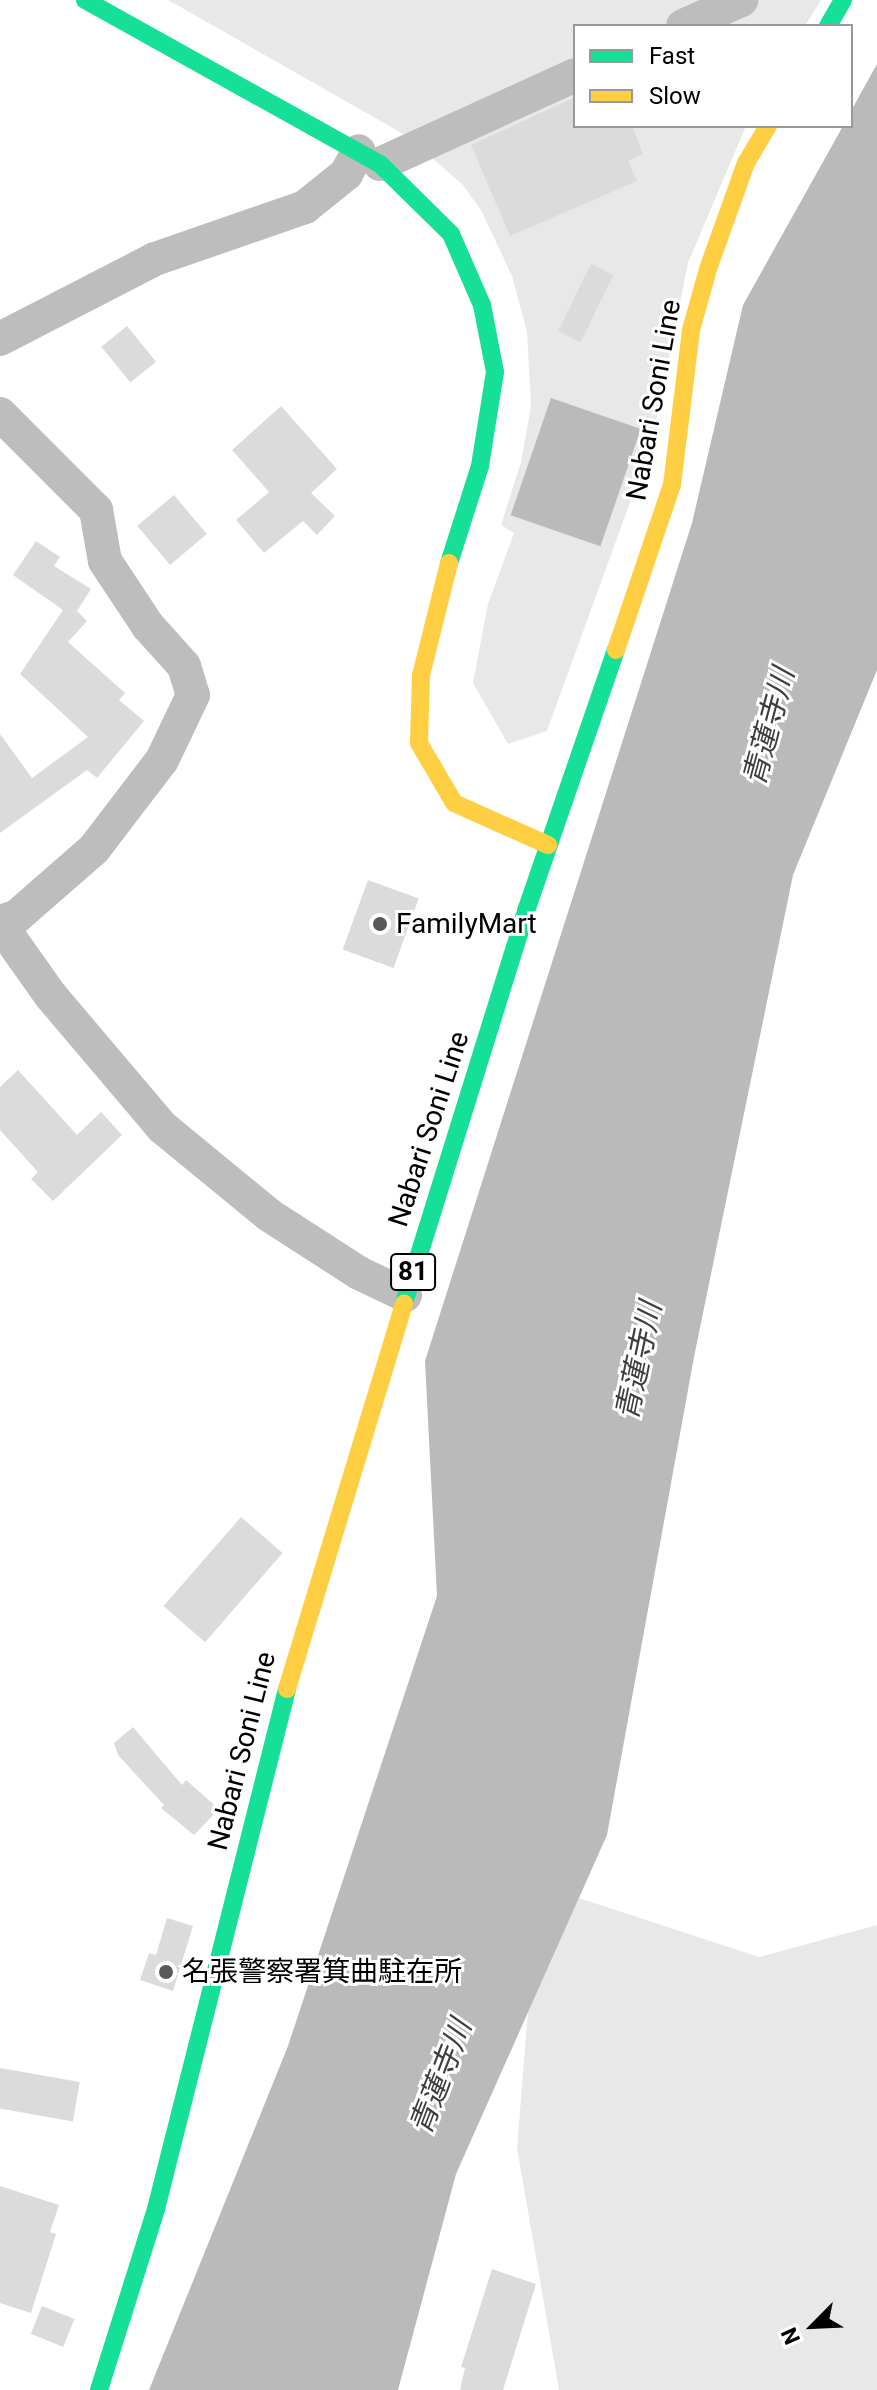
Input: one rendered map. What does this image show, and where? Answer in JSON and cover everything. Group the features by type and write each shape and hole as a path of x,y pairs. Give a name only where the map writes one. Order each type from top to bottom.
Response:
{"main road":[{"path":"85,0 370,158 451,234 482,305 495,372 480,466 441,588 421,675 416,710 419,743 454,803 548,845"},
{"path":"829,24 843,0"},
{"name":"Nabari Soni Line","path":"99,2390 156,2209 298,1643 548,845 672,485 691,330 708,269 746,163 767,128"}],"street":[{"path":"687,24 741,0"},
{"path":"0,339 155,259 305,207 370,158 573,76"},
{"path":"0,414 96,510 105,561 148,626 184,666 193,695 162,760 94,849 16,917 0,923 60,1008 162,1127 269,1215 359,1273 405,1295"}],"shaded area":[{"path":"168,0 821,0 806,24 573,24 573,128 745,128 688,263 652,442 547,731 508,744 473,683 488,604 514,533 501,525 521,462 531,406 527,332 512,276 481,210 462,184 407,136"},
{"path":"579,1898 759,1957 877,1925 877,2390 559,2390 517,2148 528,2012"}],"water":[{"name":"青蓮寺川","path":"877,64 877,670 793,875 694,1357 607,1835 456,2174 398,2390 149,2390 288,2046 437,1596 425,1361 692,523 743,305 842,128 853,128 853,107"},
{"path":"551,398 641,429 600,546 511,515"}],"building":[{"path":"573,98 573,128 633,128 643,154 628,161 637,181 510,236 471,145"},
{"path":"591,264 613,275 581,342 558,331"},
{"path":"127,326 156,362 130,383 101,347"},
{"path":"281,406 337,469 311,493 335,516 317,535 303,521 264,553 236,520 269,492 232,450"},
{"path":"174,495 207,534 170,565 137,526"},
{"path":"36,541 60,557 54,566 91,589 77,611 87,621 68,642 125,693 119,700 144,721 97,778 87,770 0,833 0,734 32,778 88,737 20,674 63,610 13,575"},
{"name":"FamilyMart","path":"368,880 419,898 393,968 343,950"},
{"path":"18,1070 77,1135 101,1112 122,1135 53,1201 31,1179 38,1172 0,1130 0,1087"},
{"path":"241,1517 283,1553 205,1642 164,1606"},
{"path":"133,1727 182,1785 186,1780 219,1809 194,1835 161,1808 164,1805 118,1755 114,1743"},
{"path":"167,1918 193,1926 173,1991 140,1980 149,1953 156,1955"},
{"path":"0,2068 80,2082 73,2121 0,2109"},
{"path":"0,2186 59,2205 50,2232 56,2234 31,2313 0,2303"},
{"path":"492,2269 536,2284 503,2390 460,2390 465,2368 461,2367"},
{"path":"42,2306 74,2319 63,2347 31,2334"}],"traffic: fast":[{"path":"85,0 380,164 451,234 482,305 495,372 480,466 449,563"},
{"path":"829,24 843,0"},
{"path":"404,1303 526,911 616,650"},
{"path":"99,2390 156,2209 287,1689"}],"traffic: slow":[{"path":"616,650 672,485 691,330 708,269 746,163 767,128"},
{"path":"449,563 421,675 419,743 454,803 548,845"},
{"path":"287,1689 404,1303"}],"place":[{"name":"FamilyMart","path":"380,924"},
{"name":"名張警察署箕曲駐在所","path":"166,1972"}]}
